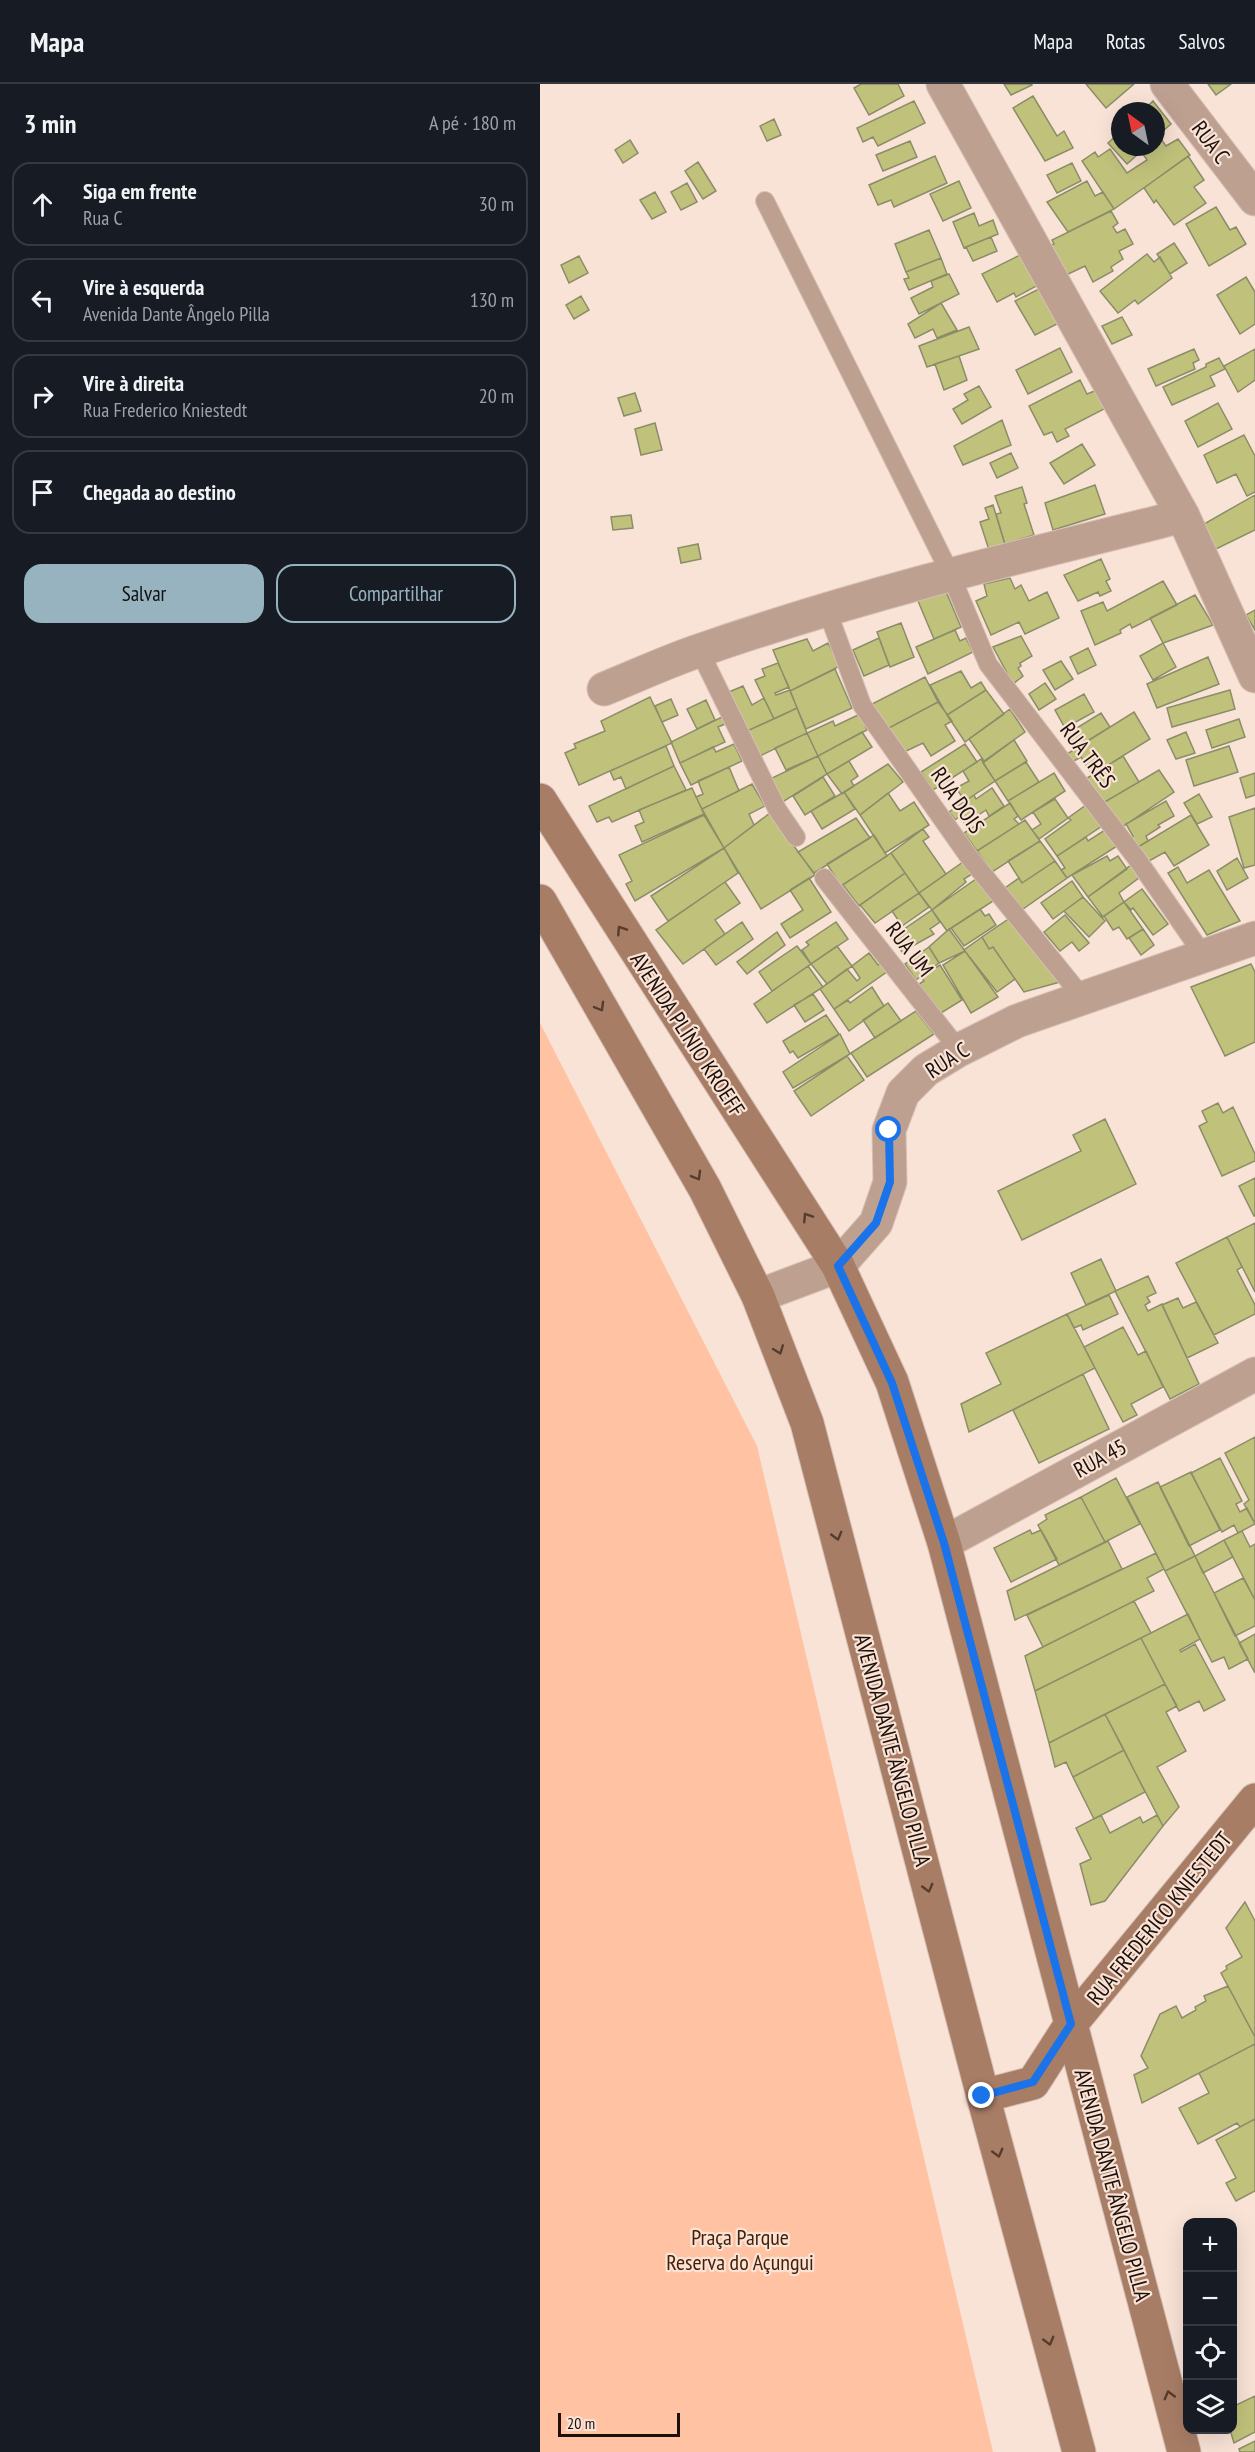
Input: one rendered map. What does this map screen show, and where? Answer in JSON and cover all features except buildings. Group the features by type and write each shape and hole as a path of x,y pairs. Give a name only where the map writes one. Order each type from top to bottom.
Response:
{"main road":[{"name":"AVENIDA PLÍNIO KROEFF","path":"540,800 838,1266"},
{"path":"540,901 705,1189 758,1296"},
{"name":"AVENIDA DANTE ÂNGELO PILLA","path":"838,1266 892,1383 944,1543 1184,2452"},
{"name":"AVENIDA DANTE ÂNGELO PILLA","path":"758,1296 807,1423 982,2096 1079,2452"},
{"name":"RUA FREDERICO KNIESTEDT","path":"982,2096 1033,2082 1071,2024 1255,1800"}],"street":[{"path":"943,84 1183,516 1255,676"},
{"name":"RUA C","path":"1167,84 1255,199"},
{"path":"604,689 699,650 950,573 1183,516"},
{"name":"RUA C","path":"758,1296 838,1266 876,1223 890,1182 889,1130 903,1094 926,1071 958,1050 1017,1021 1255,938"},
{"name":"RUA 45","path":"944,1543 1255,1374"}],"lane":[{"name":"RUA TRÊS","path":"765,201 950,573 988,664 1137,859 1204,956"},
{"name":"RUA DOIS","path":"827,610 862,705 969,857 1083,998"},
{"path":"699,650 777,809 796,837"},
{"name":"RUA UM","path":"825,878 958,1050"}],"green space":[{"name":"Praça Parque Reserva do Açungui","path":"540,1023 757,1446 993,2452 540,2452"}],"route":[{"path":"889,1130 890,1182 876,1223 838,1266 892,1383 944,1543 1071,2024 1033,2082 982,2096"}]}
